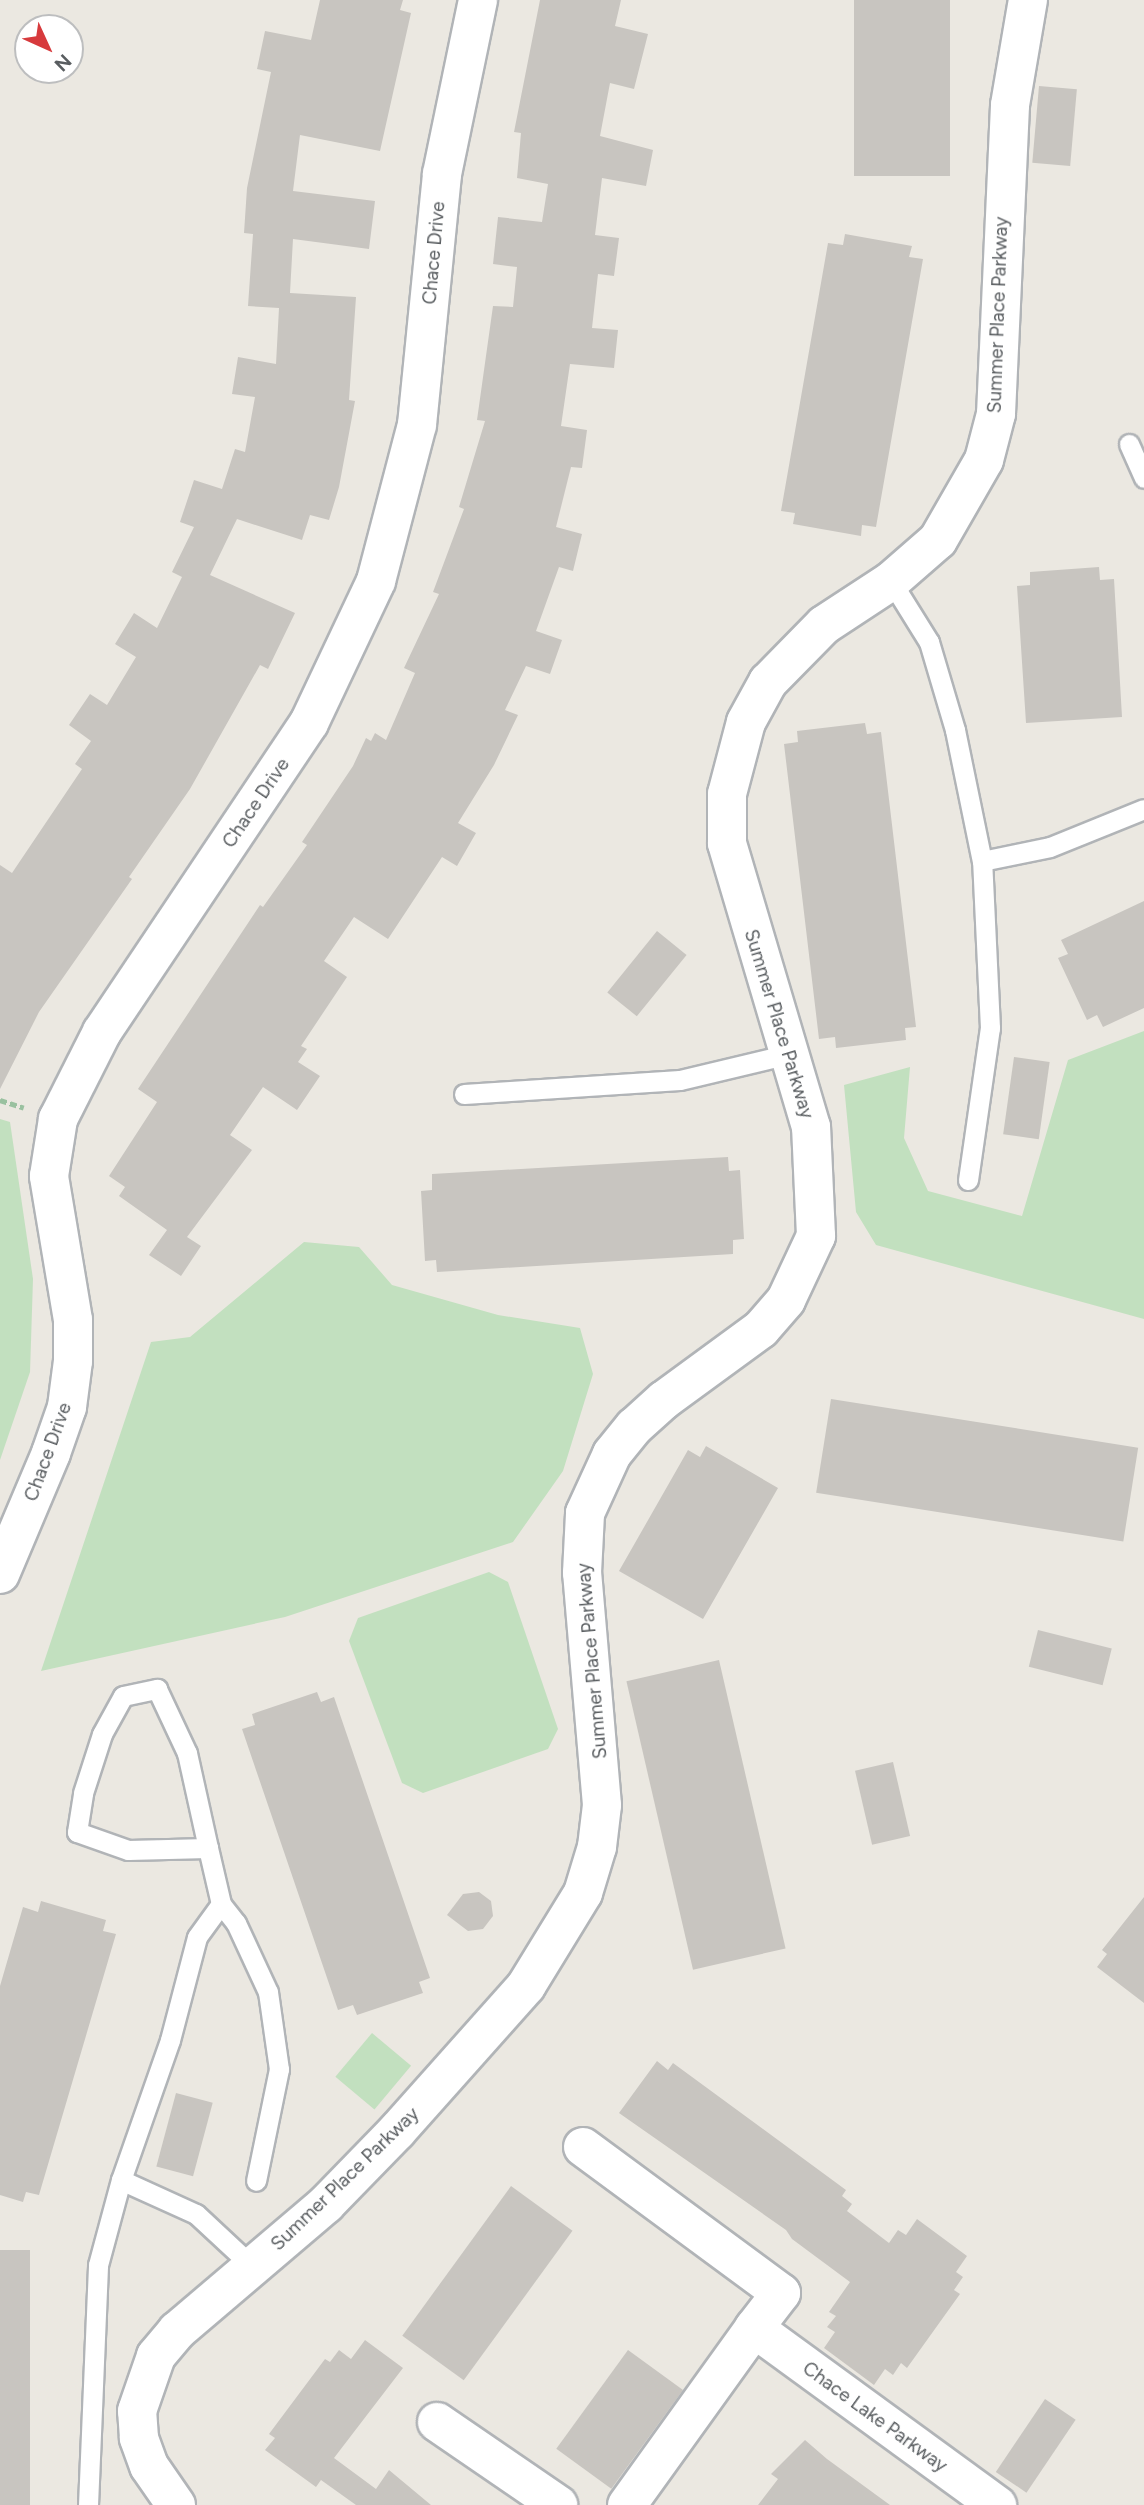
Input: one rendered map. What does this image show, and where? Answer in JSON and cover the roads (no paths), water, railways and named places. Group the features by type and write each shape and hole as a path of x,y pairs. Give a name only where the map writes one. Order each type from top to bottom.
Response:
{"street":[{"name":"Chace Drive","path":"0,1574 67,1407 74,1361 73,1320 49,1176 58,1119 102,1032 309,723 376,581 417,425 442,174 478,0"},
{"name":"Summer Place Parkway","path":"176,2505 149,2466 139,2438 137,2411 143,2384 156,2356 177,2331 326,2204 486,2032 526,1986 583,1894 597,1847 602,1805 582,1573 585,1513 612,1454 634,1427 664,1400 761,1329 786,1300 805,1266 816,1236 811,1127 727,843 727,794 733,760 768,682 792,653 824,625 891,581 938,540 962,504 984,460 996,414 1010,105 1028,0"},
{"path":"583,2147 781,2293 627,2505"},
{"name":"Chace Lake Parkway","path":"754,2328 997,2505"},
{"path":"437,2422 558,2505"}],"lane":[{"path":"1129,444 1144,478"},
{"path":"891,581 929,642 955,730 982,861 990,1028 968,1180"},
{"path":"982,861 1050,847 1144,808"},
{"path":"464,1094 680,1080 789,1054"},
{"path":"208,1848 128,1850 77,1832 83,1793 102,1734 123,1696 157,1689 187,1753 208,1848 220,1904 236,1923 268,1992 279,2069 256,2181"},
{"path":"88,2505 99,2265 121,2180 170,2040 197,1937 220,1904"},
{"path":"121,2180 197,2214 253,2267"}]}
